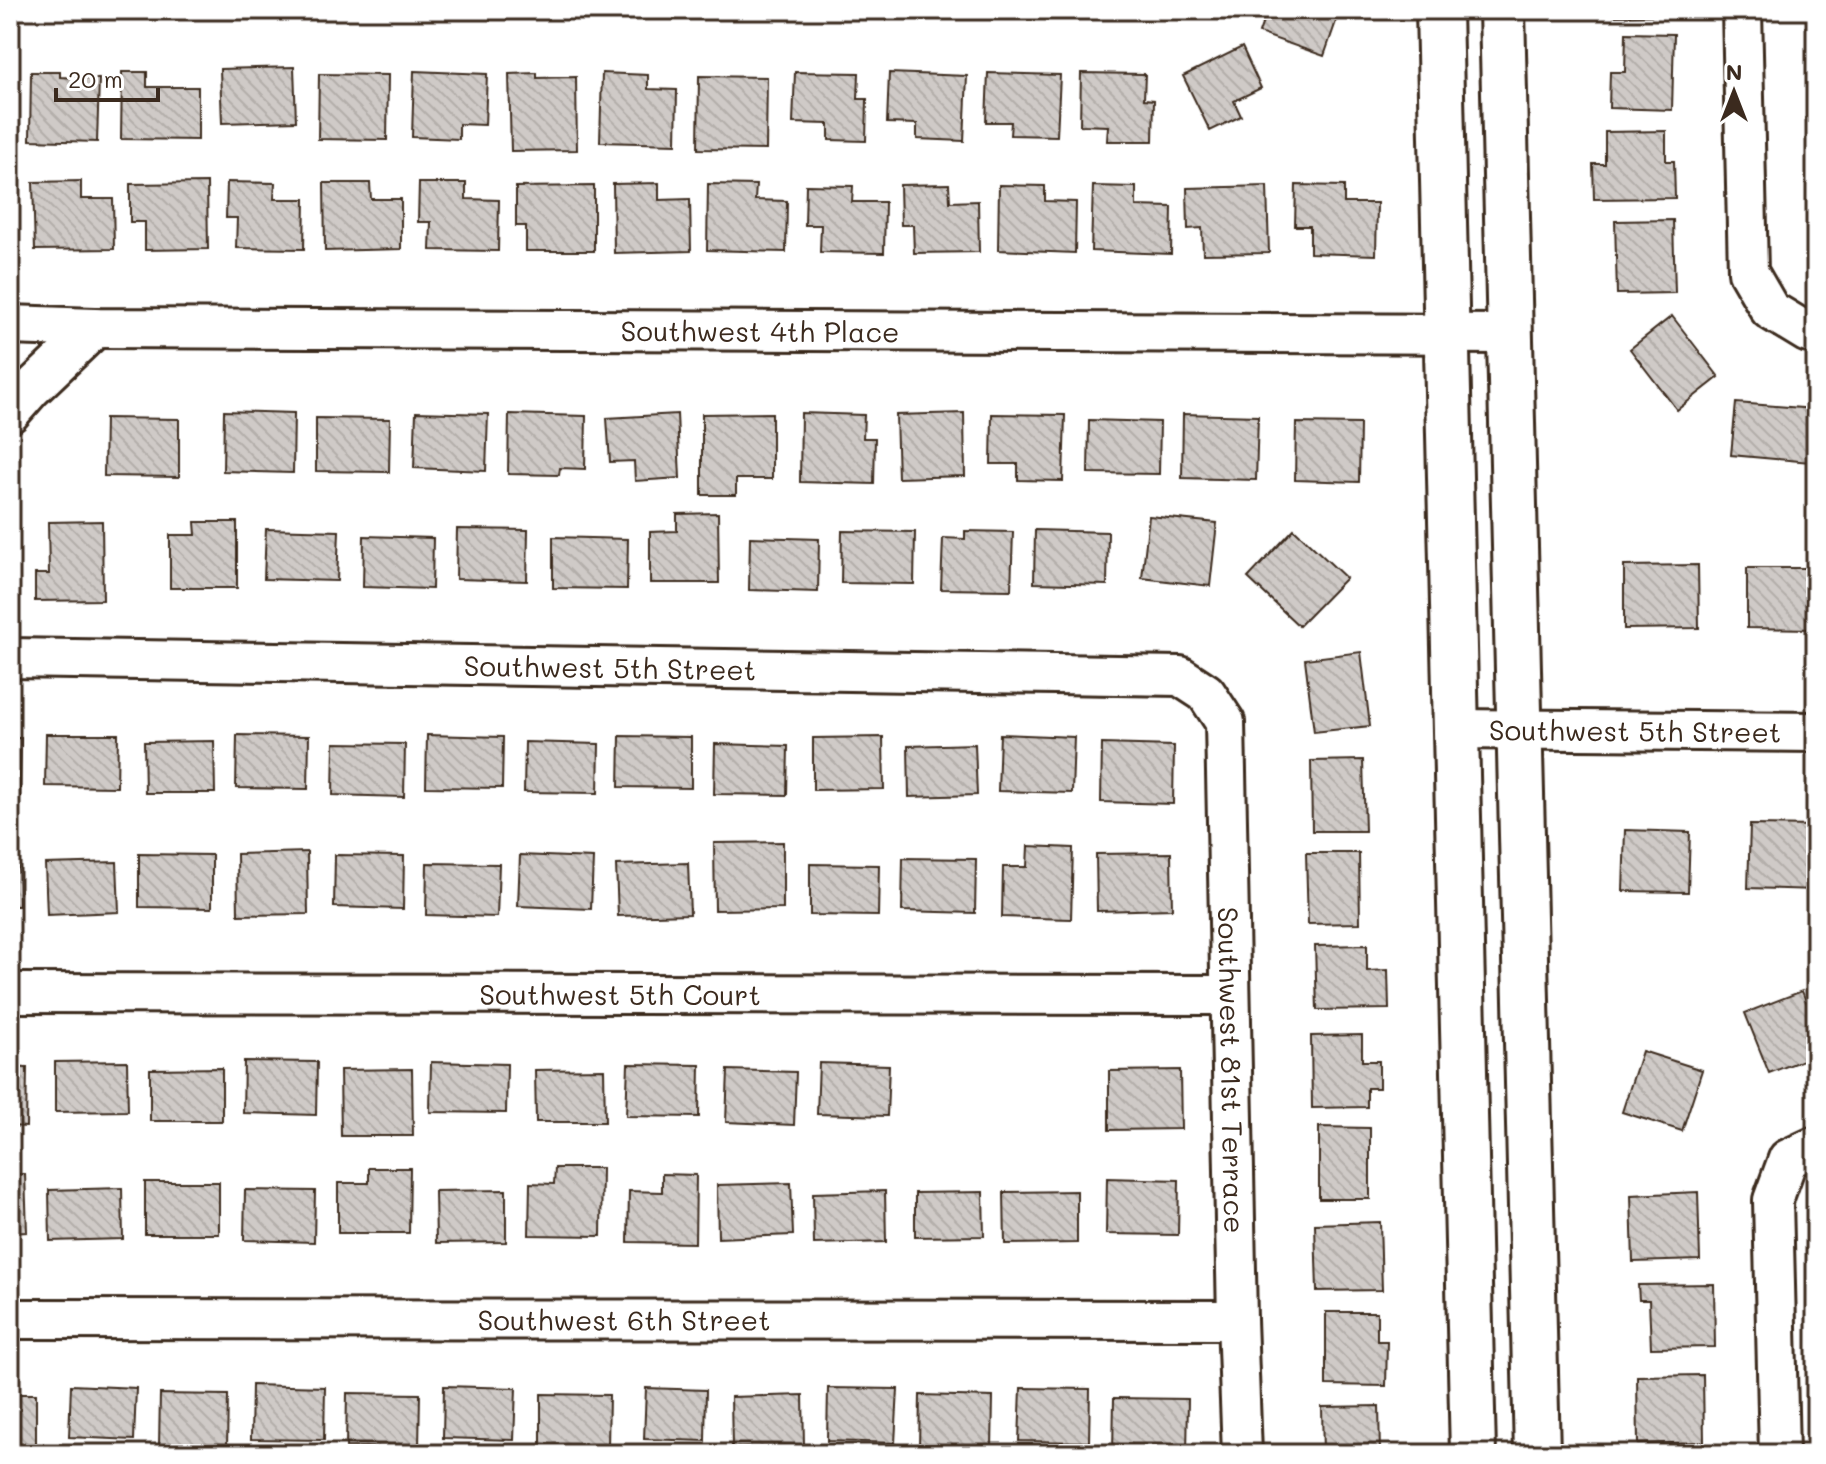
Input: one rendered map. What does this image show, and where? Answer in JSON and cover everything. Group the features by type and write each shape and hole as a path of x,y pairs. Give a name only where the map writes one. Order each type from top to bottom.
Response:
{"street":[{"path":"1439,10 1473,1454"},
{"path":"1502,10 1537,1454"},
{"path":"1742,10 1748,272 1770,310 1808,333 1816,333"},
{"name":"Southwest 4th Place","path":"10,325 95,328 1511,334"},
{"path":"10,413 95,328"},
{"name":"Southwest 5th Street","path":"10,658 1180,676 1206,693"},
{"name":"Southwest 81st Terrace","path":"1206,693 1225,722 1242,1454"},
{"name":"Southwest 5th Street","path":"1455,729 1816,732"},
{"name":"Southwest 5th Court","path":"10,993 1229,995"},
{"path":"1779,1454 1773,1200 1802,1153"},
{"name":"Southwest 6th Street","path":"10,1319 1237,1320"}],"building":[{"path":"1267,10 1340,10 1324,56 1259,33"},
{"path":"1614,10 1668,10 1668,15 1614,16"},
{"path":"1626,33 1674,34 1672,110 1609,108 1610,72 1625,72"},
{"path":"1242,47 1261,88 1234,101 1241,116 1210,131 1183,76"},
{"path":"294,67 296,121 222,123 220,69"},
{"path":"414,71 487,74 485,125 459,124 459,139 412,137"},
{"path":"31,72 60,72 60,77 99,79 97,142 30,140"},
{"path":"122,72 147,72 147,87 198,87 198,140 121,139"},
{"path":"795,72 859,73 858,99 867,99 866,141 829,140 829,124 793,123"},
{"path":"537,73 537,78 576,77 577,150 511,151 509,74"},
{"path":"602,73 648,75 648,89 677,90 676,144 600,142"},
{"path":"889,73 967,76 964,141 917,139 917,124 887,123"},
{"path":"988,73 1060,75 1057,136 1010,135 1011,122 986,122"},
{"path":"1081,73 1145,74 1144,99 1154,100 1153,141 1107,141 1108,126 1080,125"},
{"path":"319,74 388,75 387,140 318,139"},
{"path":"699,76 767,77 766,150 698,149"},
{"path":"1666,131 1666,161 1674,161 1675,198 1594,199 1593,164 1605,164 1605,132"},
{"path":"81,181 81,199 113,199 114,249 35,250 33,182"},
{"path":"227,182 275,183 274,199 305,199 304,249 236,248 237,218 226,218"},
{"path":"207,183 208,249 145,250 145,222 130,222 130,184"},
{"path":"324,183 370,183 371,199 401,199 401,249 325,251"},
{"path":"419,183 466,183 466,199 499,200 498,251 430,250 431,222 418,222"},
{"path":"659,183 659,200 690,199 691,251 614,253 613,184"},
{"path":"708,184 756,185 755,200 787,201 786,252 707,250"},
{"path":"949,184 950,202 978,201 979,252 914,253 913,225 901,225 900,185"},
{"path":"806,185 853,186 852,202 885,202 884,253 820,252 821,225 805,225"},
{"path":"999,185 1045,186 1045,201 1076,202 1075,253 998,250"},
{"path":"1296,185 1344,186 1344,203 1377,203 1376,255 1310,253 1310,226 1295,226"},
{"path":"594,186 594,251 526,251 526,226 516,226 516,187"},
{"path":"1093,186 1136,187 1136,206 1172,207 1171,254 1091,251"},
{"path":"1267,186 1269,253 1203,254 1202,228 1188,229 1187,188"},
{"path":"1673,220 1675,293 1617,294 1615,221"},
{"path":"1672,316 1719,377 1677,410 1630,349"},
{"path":"1736,403 1815,409 1810,462 1731,455"},
{"path":"224,411 294,413 293,473 223,471"},
{"path":"416,412 488,414 486,471 414,468"},
{"path":"772,413 772,479 736,479 736,495 702,495 702,414"},
{"path":"801,413 864,415 863,438 875,438 874,484 800,482"},
{"path":"964,413 965,476 898,478 896,415"},
{"path":"509,414 586,416 585,469 560,468 559,475 508,474"},
{"path":"677,414 680,478 635,481 634,461 610,462 607,418"},
{"path":"992,414 1065,415 1063,481 1018,480 1018,464 991,464"},
{"path":"1183,414 1258,416 1256,480 1182,478"},
{"path":"105,418 179,419 179,477 104,476"},
{"path":"316,418 390,419 389,472 316,471"},
{"path":"1089,420 1160,422 1159,474 1088,473"},
{"path":"1296,423 1360,424 1359,482 1295,480"},
{"path":"718,513 719,583 650,583 650,532 677,531 677,514"},
{"path":"1149,516 1217,523 1210,586 1142,578"},
{"path":"102,521 103,600 35,601 35,574 49,574 48,522"},
{"path":"195,522 237,522 237,588 170,588 170,535 196,535"},
{"path":"266,529 339,531 337,581 264,579"},
{"path":"457,529 528,530 527,581 456,579"},
{"path":"1294,529 1346,578 1299,626 1248,578"},
{"path":"1035,530 1108,532 1107,585 1034,583"},
{"path":"842,531 915,532 914,584 841,583"},
{"path":"965,531 1013,532 1011,590 941,589 943,538 965,539"},
{"path":"364,536 433,538 432,589 363,587"},
{"path":"553,537 628,539 627,589 553,588"},
{"path":"750,537 819,539 818,592 749,590"},
{"path":"1698,565 1699,628 1624,629 1624,566"},
{"path":"1747,568 1812,568 1811,629 1747,628"},
{"path":"1361,652 1370,726 1314,732 1305,659"},
{"path":"46,734 118,734 117,787 45,786"},
{"path":"1000,734 1074,737 1072,793 998,791"},
{"path":"237,735 309,736 308,789 236,788"},
{"path":"427,735 503,737 502,788 426,787"},
{"path":"620,736 691,737 691,788 619,787"},
{"path":"883,737 884,789 813,790 813,738"},
{"path":"10,738 21,738 20,797 10,797"},
{"path":"214,741 215,793 145,793 144,742"},
{"path":"525,742 599,744 598,793 524,792"},
{"path":"334,743 405,744 404,797 333,795"},
{"path":"715,744 788,746 787,795 714,794"},
{"path":"975,744 977,795 909,797 908,746"},
{"path":"1102,744 1174,746 1173,804 1101,802"},
{"path":"1363,760 1365,831 1312,831 1311,761"},
{"path":"1750,825 1816,826 1816,890 1748,888"},
{"path":"1625,830 1690,832 1688,892 1623,891"},
{"path":"783,842 783,909 715,910 714,843"},
{"path":"1028,846 1073,848 1071,919 1002,917 1003,867 1027,867"},
{"path":"10,847 18,847 19,906 10,906"},
{"path":"307,852 308,914 238,915 237,854"},
{"path":"1171,853 1172,909 1097,911 1096,854"},
{"path":"1306,853 1359,853 1360,923 1308,924"},
{"path":"139,854 212,855 212,908 139,907"},
{"path":"335,855 404,856 403,909 334,907"},
{"path":"520,855 593,858 591,909 518,906"},
{"path":"903,858 976,859 975,913 902,911"},
{"path":"117,862 119,912 47,915 45,864"},
{"path":"427,863 499,864 497,917 426,915"},
{"path":"688,863 690,914 618,916 616,865"},
{"path":"810,864 879,865 878,916 810,915"},
{"path":"1367,945 1367,971 1388,970 1389,1009 1317,1010 1315,946"},
{"path":"1802,991 1816,1026 1816,1055 1769,1073 1745,1013"},
{"path":"1362,1035 1362,1061 1379,1061 1379,1088 1367,1088 1367,1107 1312,1108 1311,1036"},
{"path":"1642,1051 1702,1070 1682,1131 1622,1112"},
{"path":"127,1061 128,1111 55,1112 55,1062"},
{"path":"244,1061 317,1062 316,1115 243,1113"},
{"path":"431,1062 507,1064 506,1113 430,1112"},
{"path":"819,1063 889,1065 887,1116 817,1114"},
{"path":"628,1064 700,1065 699,1117 626,1116"},
{"path":"10,1067 27,1068 26,1127 10,1126"},
{"path":"222,1068 222,1121 150,1121 150,1069"},
{"path":"412,1069 413,1136 341,1136 340,1070"},
{"path":"604,1069 605,1122 536,1122 535,1070"},
{"path":"728,1070 796,1072 794,1125 726,1122"},
{"path":"1180,1070 1181,1129 1109,1130 1109,1071"},
{"path":"1319,1127 1370,1128 1370,1199 1319,1199"},
{"path":"369,1168 410,1168 409,1233 338,1233 338,1183 369,1183"},
{"path":"555,1168 602,1168 601,1236 529,1235 530,1183 554,1184"},
{"path":"10,1174 25,1174 27,1232 10,1233"},
{"path":"662,1174 696,1175 695,1243 628,1242 629,1191 662,1192"},
{"path":"1107,1178 1179,1180 1178,1235 1106,1234"},
{"path":"145,1182 219,1182 219,1234 145,1234"},
{"path":"791,1183 793,1235 718,1238 717,1185"},
{"path":"122,1188 123,1239 50,1241 49,1190"},
{"path":"245,1190 315,1191 314,1242 244,1240"},
{"path":"506,1190 506,1242 436,1243 435,1191"},
{"path":"885,1191 886,1242 814,1244 813,1193"},
{"path":"1077,1191 1077,1243 1005,1244 1004,1192"},
{"path":"983,1192 984,1236 915,1237 915,1193"},
{"path":"1698,1192 1700,1260 1633,1262 1631,1195"},
{"path":"1380,1222 1382,1290 1317,1291 1315,1224"},
{"path":"1714,1284 1715,1347 1651,1348 1649,1300 1639,1300 1638,1285"},
{"path":"1326,1312 1377,1312 1377,1341 1387,1341 1386,1386 1326,1385"},
{"path":"1703,1375 1704,1442 1638,1444 1637,1376"},
{"path":"71,1385 136,1388 134,1440 69,1437"},
{"path":"252,1385 325,1387 324,1440 251,1439"},
{"path":"444,1386 516,1388 514,1440 443,1438"},
{"path":"646,1388 706,1390 705,1441 644,1439"},
{"path":"828,1388 898,1389 895,1443 827,1441"},
{"path":"1021,1388 1090,1389 1089,1442 1019,1441"},
{"path":"347,1393 420,1394 419,1448 346,1447"},
{"path":"10,1394 36,1394 36,1452 10,1452"},
{"path":"160,1394 228,1395 227,1448 159,1446"},
{"path":"541,1394 609,1395 608,1448 541,1447"},
{"path":"803,1395 804,1446 732,1448 731,1397"},
{"path":"920,1395 993,1397 992,1449 919,1448"},
{"path":"1114,1398 1188,1399 1187,1454 1113,1454"},
{"path":"1379,1406 1380,1454 1323,1454 1322,1407"}]}
